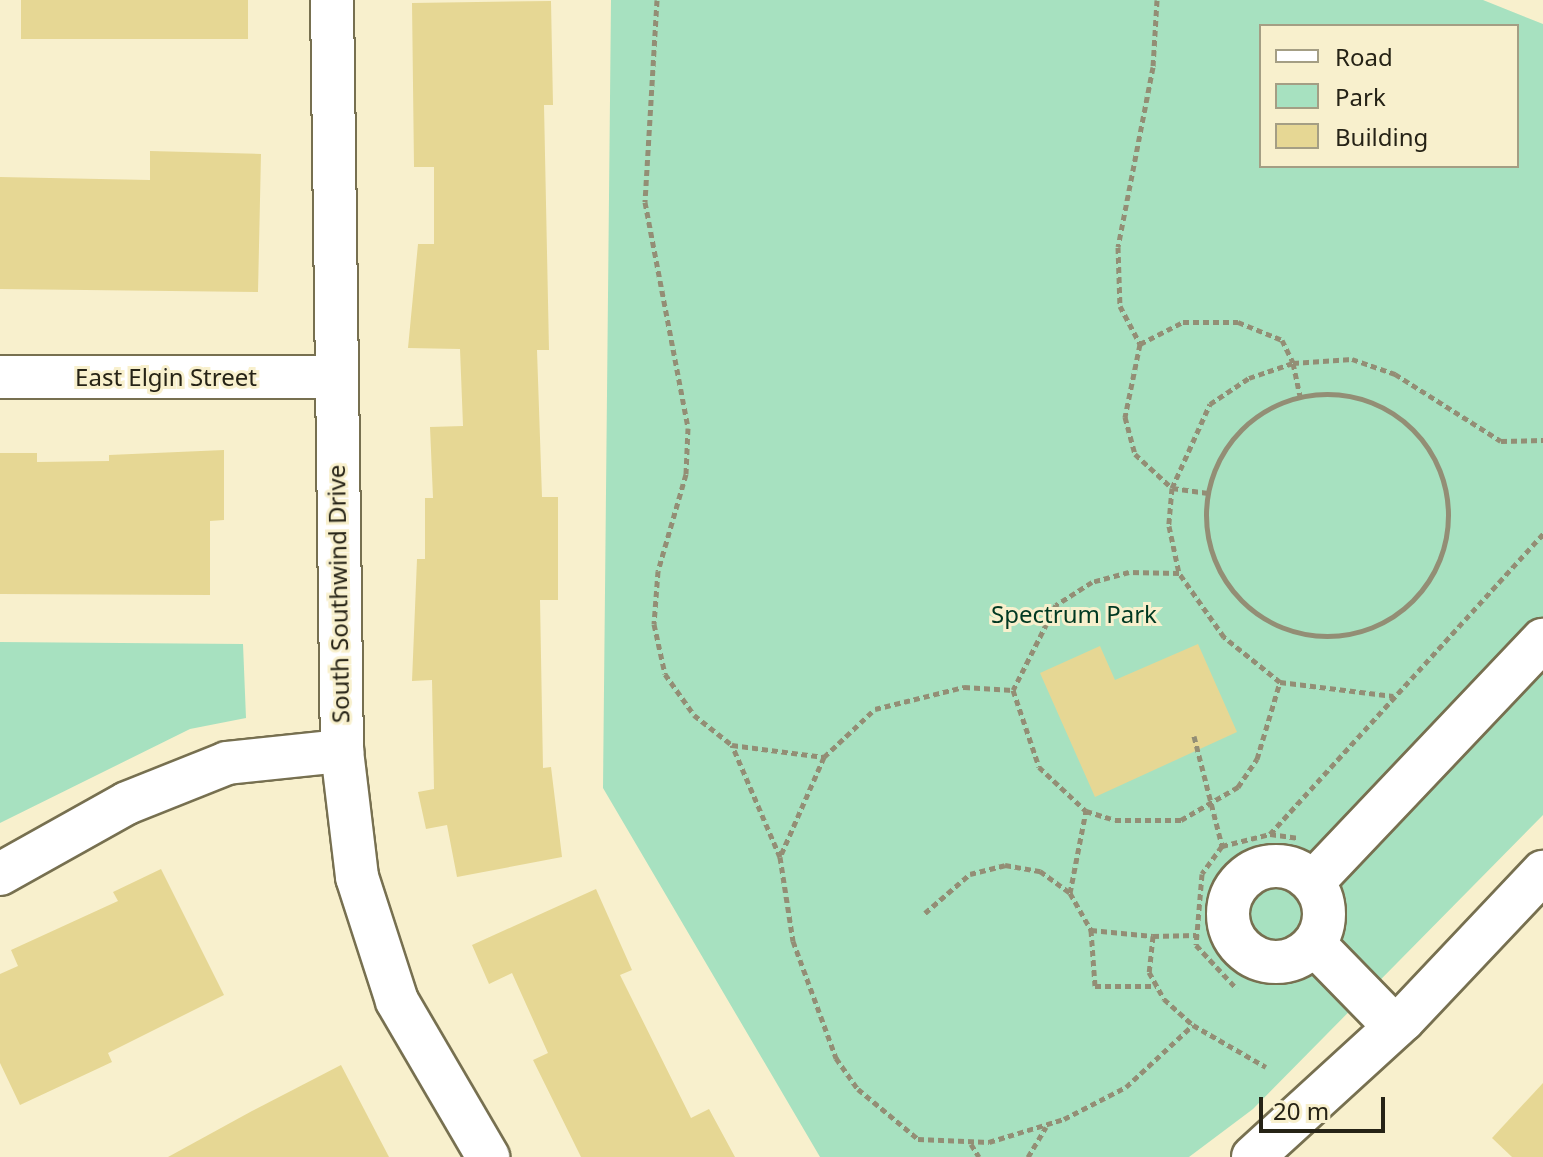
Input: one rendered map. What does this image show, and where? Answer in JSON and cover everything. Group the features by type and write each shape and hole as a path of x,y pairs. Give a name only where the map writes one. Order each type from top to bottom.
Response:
{"street":[{"name":"South Southwind Drive","path":"332,0 333,377 342,751 357,877 397,1001 488,1157"},
{"name":"East Elgin Street","path":"0,377 333,377"},
{"path":"1313,882 1543,640"},
{"path":"0,874 127,803 227,763 342,751"},
{"path":"1286,867 1313,882 1324,913 1314,944 1269,962 1240,947 1227,919 1234,890 1256,870 1286,867"},
{"path":"1253,1157 1395,1027 1543,872"},
{"path":"1314,944 1395,1027"}],"path":[{"path":"657,0 645,202 688,428 686,474 658,571 654,624 665,674 694,715 732,745 780,857 803,979 836,1058 858,1089 918,1139 971,1144 1046,1126 1126,1087 1193,1025"},
{"path":"1157,0 1153,67 1118,247 1120,306 1140,344 1125,417 1135,454 1172,488 1208,493"},
{"path":"1140,344 1183,322 1238,322 1282,340 1293,363 1300,395"},
{"path":"1393,696 1280,682 1224,637 1179,573 1169,526 1172,488 1210,404 1249,378 1293,363 1352,359 1395,374 1501,441 1543,440"},
{"path":"1338,393 1376,403 1408,424 1433,454 1447,490 1449,528 1438,565 1416,598 1386,621 1346,635 1305,635 1266,620 1234,594 1213,558 1208,493 1230,440 1261,411 1300,395 1338,393"},
{"path":"1270,834 1543,534"},
{"path":"1179,573 1129,572 1092,582 1056,605 1013,690 1039,767 1086,811 1146,822 1181,820 1212,806 1238,787 1257,759 1280,682"},
{"path":"780,857 824,757 875,709 964,687 1013,690"},
{"path":"1194,736 1222,846"},
{"path":"732,745 824,757"},
{"path":"1070,893 1086,811"},
{"path":"1237,989 1214,971 1196,935 1202,874 1222,846 1270,834 1306,840"},
{"path":"925,913 970,874 1005,865 1040,871 1070,893 1091,930 1095,986 1156,986"},
{"path":"1091,930 1153,936 1196,935"},
{"path":"1153,936 1149,972 1156,986 1193,1025 1266,1067"},
{"path":"1028,1157 1046,1126"},
{"path":"971,1144 979,1157"}],"green space":[{"name":"Spectrum Park","path":"611,0 1483,0 1543,24 1543,815 1253,1109 1189,1157 820,1157 603,788"},
{"path":"0,642 243,644 246,718 190,729 0,823"}],"building":[{"path":"21,0 248,0 248,39 21,39"},
{"path":"551,1 553,105 544,105 549,350 537,350 542,497 558,497 558,600 540,600 543,768 551,767 562,857 457,877 447,825 426,829 418,792 434,789 432,680 412,681 417,559 425,559 425,498 433,498 430,427 463,426 460,349 408,348 418,244 434,244 434,167 414,167 412,3"},
{"path":"150,151 261,154 258,292 0,289 0,177 150,180"},
{"path":"224,450 224,520 210,521 210,595 0,594 0,453 37,453 37,462 109,461 109,455"},
{"path":"1198,644 1237,732 1095,797 1040,673 1100,646 1115,680"},
{"path":"161,869 224,995 108,1053 112,1062 20,1105 0,1063 0,974 18,966 11,950 118,901 113,892"},
{"path":"596,889 632,970 620,975 691,1118 709,1109 735,1157 581,1157 533,1060 548,1053 512,973 489,984 472,945"},
{"path":"341,1065 389,1157 168,1157 252,1111"},
{"path":"1543,1083 1543,1157 1512,1157 1492,1138"}]}
